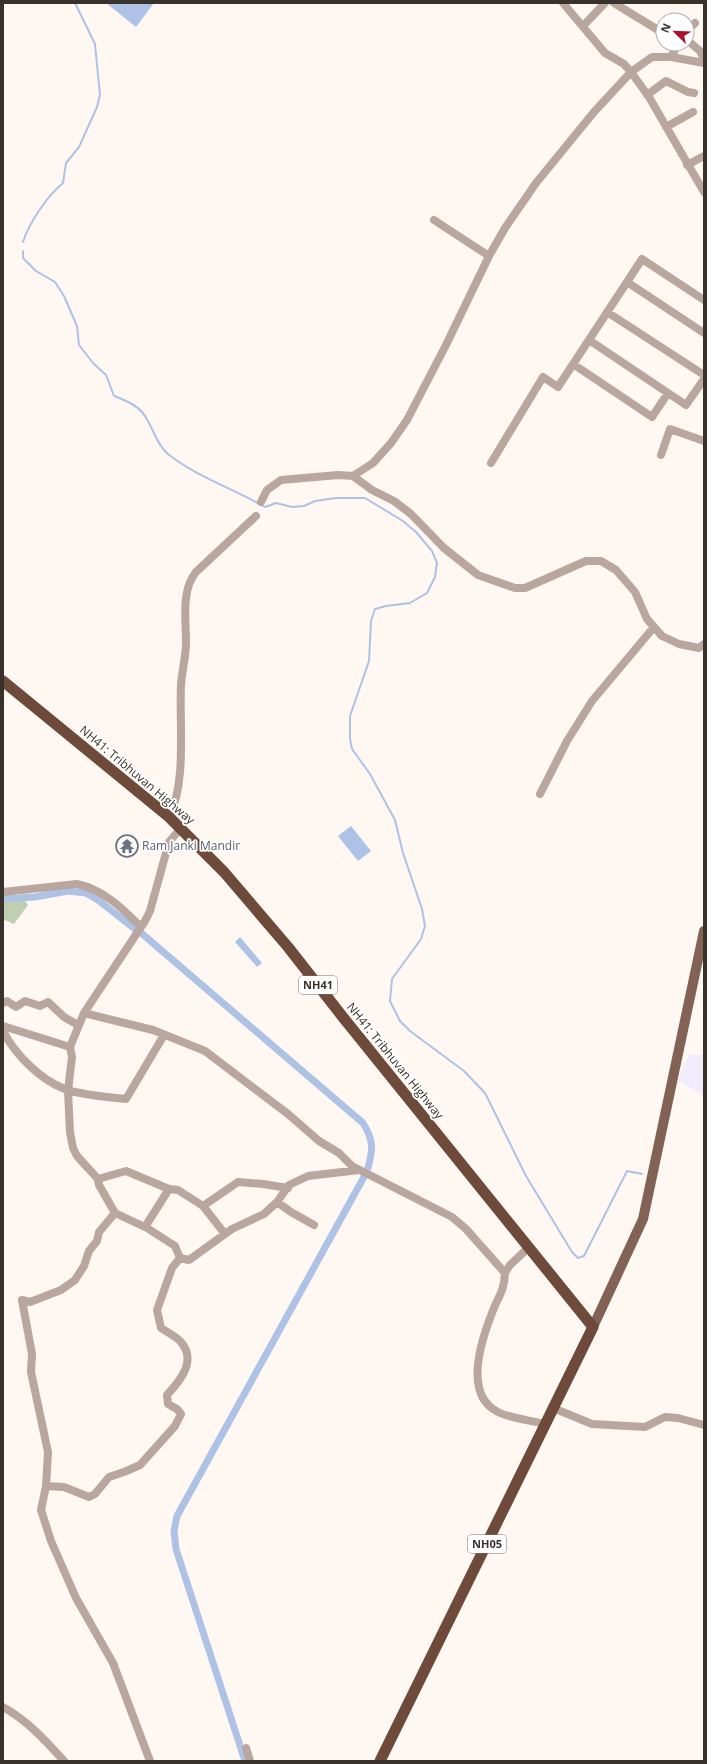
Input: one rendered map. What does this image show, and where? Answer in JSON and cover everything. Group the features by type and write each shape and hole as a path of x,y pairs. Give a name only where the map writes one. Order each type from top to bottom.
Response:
{"highway":[{"name":"NH41: Tribhuvan Highway","path":"3,681 169,817 224,872 288,947 528,1248 593,1327"},
{"name":"NH05","path":"380,1761 593,1327"}],"main road":[{"name":"NH05","path":"593,1327 643,1219 702,948 704,931"}],"street":[{"path":"563,3 605,53 624,64 631,72 647,95 687,165 704,191"},
{"path":"583,26 605,3"},
{"path":"614,3 619,7 628,10 633,16 655,28"},
{"path":"695,47 704,59"},
{"path":"671,57 674,52"},
{"path":"353,476 373,463 391,443 407,420 450,338 488,256 505,228 536,183 594,112 631,72 652,57 671,57 704,63"},
{"path":"647,95 666,80 688,92 694,93"},
{"path":"666,127 693,112"},
{"path":"687,165 704,156"},
{"path":"434,220 488,256"},
{"path":"491,464 543,377 558,387 642,259 704,300"},
{"path":"627,282 704,333"},
{"path":"606,312 704,375"},
{"path":"588,340 686,405 704,378"},
{"path":"573,364 652,417 668,393"},
{"path":"661,455 670,429 704,441"},
{"path":"261,502 267,490 281,480 338,475 353,476 372,490 394,501 412,514 444,548 478,575 515,588 525,588 586,561 601,561 616,570 635,592 647,619 662,636 679,644 699,648 704,644"},
{"path":"169,817 175,806 179,783 181,684 186,650 187,591 190,579 256,516"},
{"path":"540,794 567,741 592,701 654,627"},
{"path":"180,1258 175,1246 145,1226 115,1213 99,1185 98,1179 77,1156 73,1148 70,1132 68,1091 72,1057 70,1047 78,1025 84,1012 141,927 150,911 169,842 181,828"},
{"path":"3,892 77,884 88,886 115,902 141,927"},
{"path":"3,1003 7,1001 16,1007 25,1000 40,1006 48,1002 64,1017 78,1025"},
{"path":"84,1012 164,1035 205,1051 288,1114 319,1141 339,1153 359,1170 452,1216 466,1229 505,1273"},
{"path":"3,1026 70,1047"},
{"path":"3,1030 10,1044 32,1067 50,1082 68,1091 126,1099 164,1035"},
{"path":"180,1258 189,1260 232,1229 264,1214 278,1202 288,1188 308,1176 359,1170"},
{"path":"98,1179 126,1171 169,1189 178,1190 203,1206 225,1234"},
{"path":"203,1206 238,1182 288,1188"},
{"path":"145,1226 169,1189"},
{"path":"278,1202 291,1212 314,1225"},
{"path":"115,1213 99,1232 98,1241 88,1252 84,1266 75,1280 61,1290 37,1298 30,1302 22,1300 32,1354 31,1372 48,1452 46,1486 41,1510 51,1541 76,1598 113,1663 150,1761"},
{"path":"528,1248 510,1265 505,1273 504,1287 492,1311 483,1336 479,1355 477,1384 483,1401 498,1412 545,1424"},
{"path":"46,1486 64,1487 89,1497 95,1494 109,1477 140,1465 175,1426 181,1414 177,1409 168,1404 167,1396 180,1381 187,1367 186,1352 180,1340 161,1328 157,1310 172,1268 180,1258"},
{"path":"553,1408 592,1424 645,1427 665,1418 678,1418 704,1425"},
{"path":"3,1707 14,1713 39,1733 64,1761"},
{"path":"246,1748 250,1761"}],"shaded area":[{"path":"689,1055 704,1055 704,1096 679,1081 680,1075"}],"green space":[{"path":"21,895 28,905 14,924 5,920 3,921 3,897"}],"water":[{"path":"106,3 154,3 136,27"},
{"path":"351,826 371,851 358,861 338,836"},
{"path":"240,937 262,963 257,967 235,942"}],"waterway":[{"path":"23,242 39,210 63,183 66,163 79,147 97,107 100,95 95,44 75,3"},
{"path":"23,251 23,258 36,271 55,282 64,296 77,326 79,345 93,363 106,375 114,396 133,404 142,412 149,422 160,445 168,454 203,476 265,507 276,503 292,507 304,506 315,501 336,498 365,498 403,521 416,532 432,551 437,563 435,577 427,593 410,603 375,609 371,621 369,661 350,716 350,739 352,749 370,774 395,820 403,853 422,909 425,926 421,939 392,979 390,1001 400,1021 410,1031 464,1071 485,1093 526,1176 572,1252 578,1258 584,1256 627,1171 642,1174"},
{"path":"3,899 35,897 68,891 86,893 98,900 135,929"},
{"path":"140,932 363,1123 367,1129 372,1145 368,1168"},
{"path":"245,1761 176,1549 174,1531 177,1516 365,1175"}],"place":[{"name":"Ram Janki Mandir","path":"127,846"}]}
